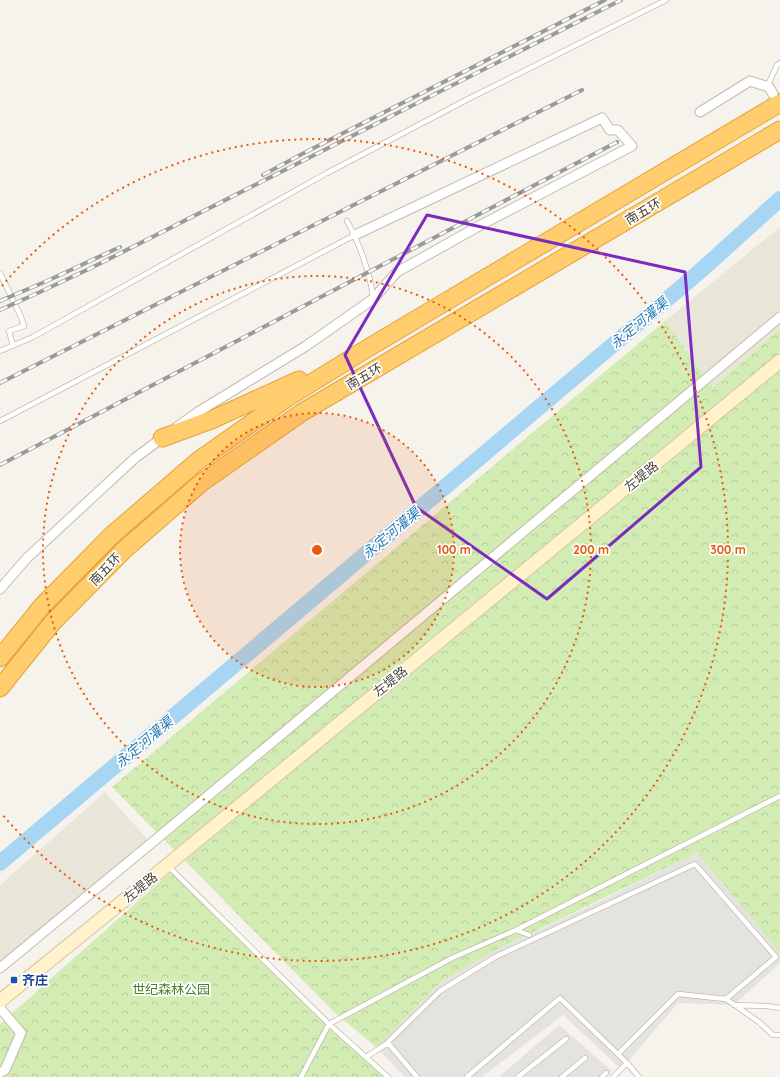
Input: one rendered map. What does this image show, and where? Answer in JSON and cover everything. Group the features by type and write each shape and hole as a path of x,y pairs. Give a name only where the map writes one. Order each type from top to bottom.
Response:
{"highway":[{"name":"南五环","path":"0,658 42,606 112,535 199,460 287,398 773,95"},
{"name":"南五环","path":"0,688 53,622 124,550 201,483 301,413 780,130"},
{"path":"162,438 211,420 368,348"}],"main road":[{"name":"左堤路","path":"0,1001 780,361"}],"street":[{"path":"700,112 750,81 773,95"},
{"path":"0,587 32,553 135,458 198,412 306,346 374,299 397,272 479,226 632,146 618,130 610,130 602,118 355,235"},
{"path":"0,968 780,317"},
{"path":"0,1008 21,1033 5,1070 0,1073"}],"lane":[{"path":"0,351 33,337 327,173 472,97 666,0"},
{"path":"773,95 777,65 780,63"},
{"path":"347,221 355,235 372,283 374,299"},
{"path":"0,421 355,235"},
{"path":"0,272 24,326 9,331 13,346"},
{"path":"301,1077 329,1024 452,958 516,930 780,796"},
{"path":"366,1057 387,1043 440,991 495,956 695,864 776,958 726,999"},
{"path":"167,865 329,1024 388,1077"},
{"path":"516,930 529,935"},
{"path":"618,1054 678,994 726,999 759,1022 773,1035 780,1036"},
{"path":"467,1077 560,998 618,1054 639,1077"},
{"path":"734,1005 780,1008"},
{"path":"518,1077 566,1039"},
{"path":"387,1043 417,1077"},
{"path":"562,1077 584,1058"},
{"path":"613,1077 627,1063"},
{"path":"602,1077 606,1073"}],"highlighted area":[{"path":"427,215 685,272 701,467 547,599 416,507 345,355"}],"shaded area":[{"path":"780,227 780,329 713,387 665,321"},
{"path":"105,792 150,842 0,965 0,885"},
{"path":"697,853 780,953 780,963 734,1005 678,1003 621,1069 563,1015 482,1077 405,1077 377,1048 441,982 496,950"},
{"path":"559,1025 612,1071 606,1077 499,1077"}],"green space":[{"path":"665,321 713,387 780,329 780,953 697,853 496,950 441,982 377,1048 334,1012 112,787"},
{"name":"世纪森林公园","path":"173,870 389,1077 0,1077 0,1024"}],"waterway":[{"name":"永定河灌渠","path":"0,863 698,273 780,199"}],"railway":[{"path":"263,175 605,0"},
{"path":"0,310 91,268 621,0"},
{"path":"0,383 582,90"},
{"path":"0,465 617,142"},
{"path":"0,301 120,247"}],"place":[{"name":"齐庄","path":"14,980"}]}
